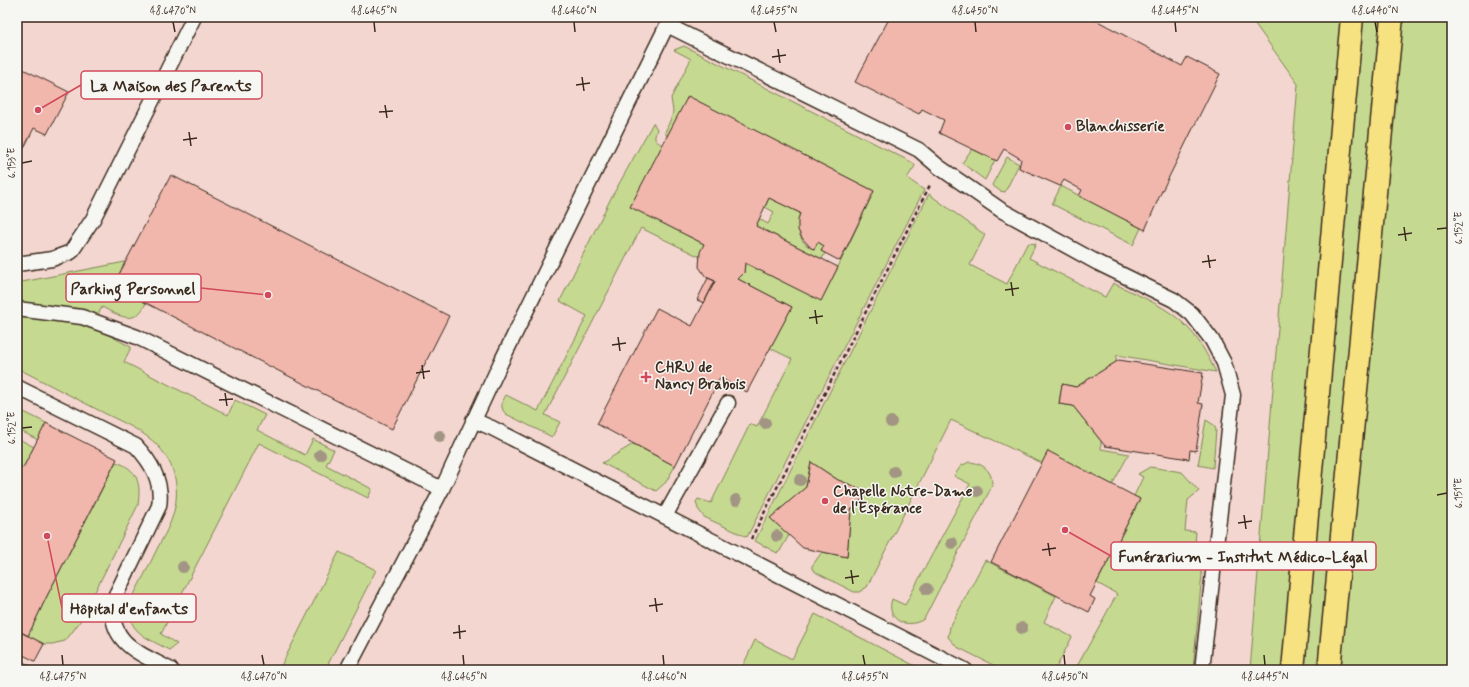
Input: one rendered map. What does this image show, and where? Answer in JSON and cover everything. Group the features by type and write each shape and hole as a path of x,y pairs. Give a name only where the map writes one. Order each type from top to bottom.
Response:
{"highway":[{"path":"1293,670 1352,17"},
{"path":"1329,670 1392,17"}],"lane":[{"path":"17,264 52,259 71,252 93,219 194,17"},
{"path":"347,670 442,489 473,420 669,21 919,150 939,167 1012,216 1098,263 1174,300 1192,314 1203,327 1212,340 1224,363 1233,394 1202,670"},
{"path":"17,309 82,317 137,337 442,489"},
{"path":"17,387 136,446 147,458 159,484 159,506 113,601 112,609 115,629 130,648 171,670"},
{"path":"665,516 728,403"},
{"path":"473,420 499,431 965,670"}],"path":[{"path":"743,556 939,167"}],"shaded area":[{"name":"CHRU de Nancy Brabois","path":"17,17 1250,17 1298,83 1250,670 17,670"}],"green space":[{"path":"1250,17 1452,17 1452,670 1250,670 1298,84"},
{"path":"684,46 913,163 915,166 907,178 924,190 747,537 704,517 698,509 696,502 698,499 711,503 750,424 757,427 792,359 770,348 792,307 738,279 744,273 745,263 821,300 874,191 689,97 667,136 665,132 673,111 671,98 691,59 674,50"},
{"path":"653,123 657,129 655,139 663,145 631,207 704,244 700,257 641,228 545,415 560,422 552,437 506,414 502,409 502,402 506,395 538,411 587,316 560,301 610,200"},
{"path":"972,149 995,160 985,180 962,163"},
{"path":"1007,157 1019,164 1005,192 1000,191 992,185"},
{"path":"1061,186 1141,228 1133,245 1052,204"},
{"path":"929,194 985,235 970,265 1007,284 1026,246 1029,243 1036,244 1029,258 1105,297 1113,283 1164,308 1182,322 1194,335 1216,372 1117,355 1116,362 1076,387 1062,384 1059,404 1073,406 1101,441 1101,449 1129,454 1112,485 1048,452 1042,463 951,420 867,587 859,592 854,592 817,573 812,569 812,566 822,552 847,557 851,510 869,492 838,480 811,462 806,487 770,518 789,535 780,551 777,553 755,541"},
{"path":"769,198 800,213 798,224 802,239 805,244 814,249 818,242 824,246 821,251 825,253 822,259 756,226 759,219 768,224 774,212 765,207"},
{"path":"125,262 113,286 146,303 137,315 132,317 115,314 102,307 92,326 131,347 124,362 228,415 235,400 265,415 257,430 305,455 313,439 334,450 326,465 372,489 368,498 259,443 161,634 177,644 169,650 147,638 135,628 131,622 129,614 129,604 173,516 176,502 176,485 175,477 169,461 158,446 140,431 17,368 17,283"},
{"path":"24,412 46,423 38,440 17,429"},
{"path":"1206,420 1214,425 1216,430 1213,468 1198,465"},
{"path":"17,438 34,447 23,468 17,464"},
{"path":"633,444 675,466 666,482 656,491 602,463"},
{"path":"116,462 129,469 136,478 139,490 138,505 81,620 65,641 44,644 28,636"},
{"path":"969,462 983,466 989,472 992,486 924,619 911,623 899,621 892,613 892,599 905,605 970,484 954,476 961,466"},
{"path":"1150,467 1182,472 1199,491 1188,500 1185,531 1196,532 1194,555 1202,574 1193,670 1075,670 1117,594 1097,583 1140,499 1134,496 1143,477 1138,474"},
{"path":"339,552 376,570 325,670 279,670"},
{"path":"985,560 1056,596 1044,622 1072,637 1055,670 1003,670 957,647 948,637 950,627"},
{"path":"815,614 923,670 741,670 755,640 792,659"}],"building":[{"name":"Blanchisserie","path":"890,17 1090,17 1182,66 1187,57 1220,74 1160,195 1145,230 1079,196 1082,190 1064,180 1060,186 1019,168 1021,159 1004,149 997,161 939,133 944,120 922,109 919,114 855,82"},
{"path":"17,66 69,92 47,134 34,128 17,162"},
{"path":"688,96 874,191 840,261 821,251 824,246 818,242 814,249 811,248 802,238 798,230 800,213 769,198 756,226 838,267 821,301 745,263 744,273 738,279 792,307 747,392 720,378 675,466 597,424 657,308 692,326 715,281 706,277 699,267 700,252 704,244 630,207"},
{"path":"171,175 449,316 392,429 113,286"},
{"path":"708,278 715,281 704,303 697,300"},
{"path":"1119,360 1203,373 1198,403 1203,404 1196,451 1190,450 1189,459 1105,446 1073,406 1059,404 1062,384 1076,387"},
{"path":"46,423 117,459 28,636 17,630 17,464 23,468"},
{"path":"1048,451 1140,499 1090,596 1095,599 1089,612 991,562"},
{"name":"Chapelle Notre-Dame de l'Espérance","path":"811,462 838,480 869,492 851,510 847,557 803,548 770,518 806,487"},
{"path":"17,630 44,644 35,661 17,652"},
{"path":"17,659 39,670 17,670"}],"place":[{"name":"La Maison des Parents","path":"38,110"},
{"name":"Blanchisserie","path":"1068,127"},
{"name":"Parking Personnel","path":"268,295"},
{"name":"CHRU de Nancy Brabois","path":"646,377"},
{"name":"Chapelle Notre-Dame de l'Espérance","path":"825,501"},
{"name":"Funérarium - Institut Médico-Légal","path":"1065,530"},
{"name":"Hôpital d'enfants","path":"47,536"}]}
